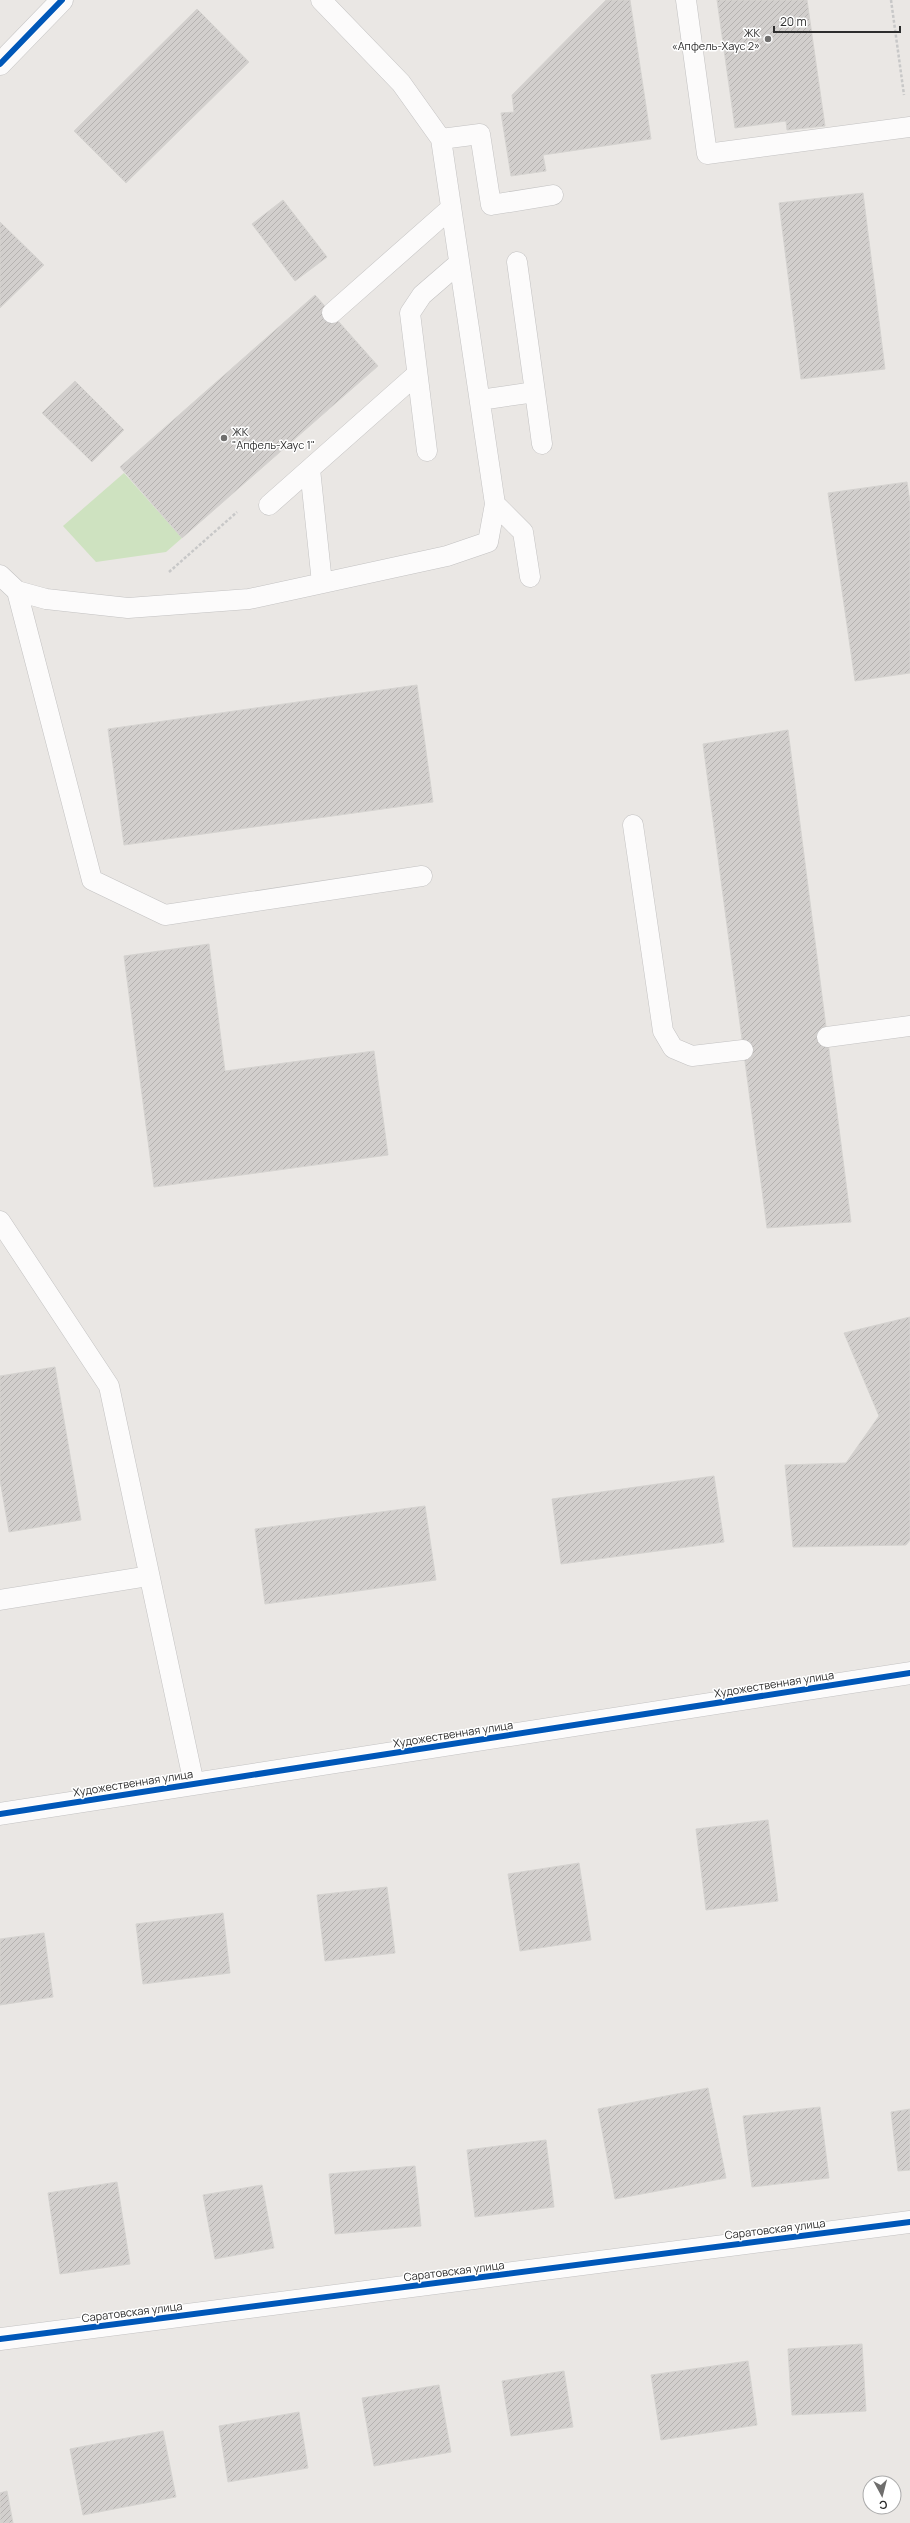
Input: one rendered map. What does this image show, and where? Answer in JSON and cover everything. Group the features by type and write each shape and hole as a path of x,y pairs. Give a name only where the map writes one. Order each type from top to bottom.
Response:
{"street":[{"path":"0,64 62,0"},
{"name":"Художественная улица","path":"0,1814 910,1673"},
{"name":"Саратовская улица","path":"0,2339 910,2222"}],"lane":[{"path":"0,575 17,591 46,599 128,608 248,599 447,556 488,542 495,504 441,139 401,83 321,0"},
{"path":"686,0 707,154 909,127"},
{"path":"441,139 480,134 491,205 553,195"},
{"path":"332,313 451,208"},
{"path":"517,262 542,444"},
{"path":"427,451 410,313 422,295 459,263"},
{"path":"269,505 417,374"},
{"path":"480,400 535,392"},
{"path":"310,469 322,583"},
{"path":"495,504 523,532 530,577"},
{"path":"17,591 92,880 166,915 422,876"},
{"path":"633,825 663,1031 673,1048 692,1056 743,1050"},
{"path":"827,1037 910,1026"},
{"path":"0,1221 109,1386 194,1784"},
{"path":"0,1600 149,1576"}],"path":[{"path":"891,0 909,127"},
{"path":"128,608 258,493 269,505"}],"green space":[{"path":"124,473 182,538 166,552 96,562 63,526"}],"building":[{"path":"606,0 630,0 651,139 543,155 546,171 511,176 501,113 514,112 512,95"},
{"name":"ЖК «Апфель-Хаус 2»","path":"717,0 807,0 825,126 787,130 786,121 735,128"},
{"path":"197,9 249,62 126,183 74,131"},
{"path":"863,193 885,369 801,379 779,203"},
{"path":"283,200 327,257 295,281 252,224"},
{"path":"0,222 44,265 0,308"},
{"name":"ЖК \"Апфель-Хаус 1\"","path":"315,295 378,366 182,538 120,467"},
{"path":"75,381 124,430 92,462 42,413"},
{"path":"907,482 910,502 910,673 855,681 828,493"},
{"path":"417,685 433,802 124,845 108,729"},
{"path":"788,730 851,1222 767,1228 703,744"},
{"path":"209,944 225,1071 374,1051 388,1155 154,1187 124,956"},
{"path":"910,1317 910,1540 906,1545 793,1547 785,1465 846,1463 879,1416 844,1333"},
{"path":"55,1367 81,1520 9,1532 0,1480 0,1376"},
{"path":"714,1476 724,1542 561,1564 552,1499"},
{"path":"425,1506 436,1580 265,1604 255,1529"},
{"path":"768,1820 778,1901 706,1910 696,1829"},
{"path":"579,1863 591,1940 520,1951 508,1874"},
{"path":"387,1887 395,1953 325,1961 317,1895"},
{"path":"223,1913 230,1973 143,1984 136,1924"},
{"path":"44,1933 53,1997 0,2005 0,1939"},
{"path":"708,2088 726,2178 615,2199 598,2109"},
{"path":"820,2107 829,2178 752,2187 743,2116"},
{"path":"910,2109 910,2170 898,2171 891,2112"},
{"path":"546,2140 554,2207 475,2217 467,2150"},
{"path":"415,2166 421,2226 335,2234 329,2174"},
{"path":"117,2182 130,2264 60,2274 48,2193"},
{"path":"262,2185 274,2248 215,2259 203,2195"},
{"path":"862,2344 866,2411 792,2415 788,2349"},
{"path":"748,2361 757,2425 661,2440 651,2375"},
{"path":"564,2371 573,2427 511,2436 502,2381"},
{"path":"439,2385 451,2452 374,2466 362,2398"},
{"path":"299,2412 308,2468 228,2482 219,2426"},
{"path":"163,2431 176,2497 83,2515 70,2449"},
{"path":"7,2491 13,2523 0,2523 0,2493"}],"cycle path":[{"path":"0,64 62,0"},
{"path":"0,1814 910,1673"},
{"path":"0,2339 910,2222"}],"place":[{"name":"ЖК «Апфель-Хаус 2»","path":"768,39"},
{"name":"ЖК \"Апфель-Хаус 1\"","path":"224,438"}]}
